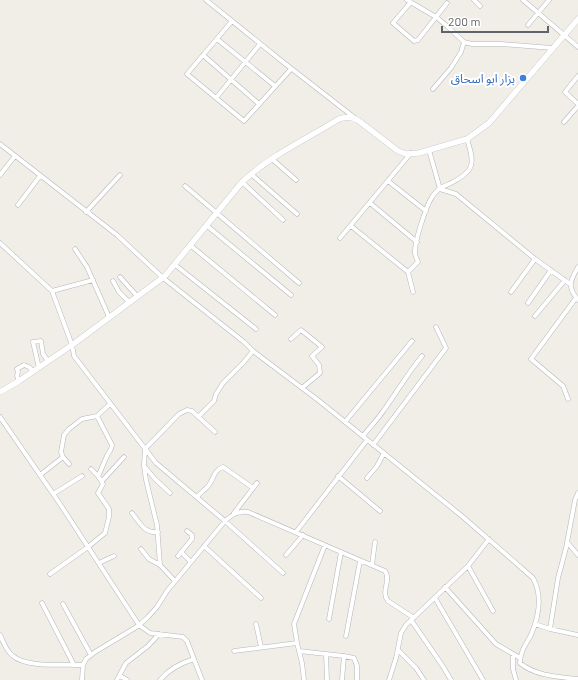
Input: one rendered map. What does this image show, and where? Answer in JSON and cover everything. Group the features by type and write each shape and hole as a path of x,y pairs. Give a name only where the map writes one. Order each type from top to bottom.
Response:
{"street":[{"path":"206,0 291,69 356,119 398,150 406,154 429,150 467,139 488,123 578,18"},
{"path":"474,0 480,6"},
{"path":"523,0 578,47"},
{"path":"528,25 549,0"},
{"path":"447,3 436,17 418,40 414,41 393,24 408,2 436,17 464,42 472,44 501,44 552,48"},
{"path":"232,21 187,74 244,121 291,69"},
{"path":"217,38 275,86"},
{"path":"432,89 451,68 462,52 464,42"},
{"path":"216,98 260,44"},
{"path":"203,55 259,104"},
{"path":"564,122 578,105 565,92 578,76"},
{"path":"0,392 33,372 72,345 162,277 242,182 251,174 272,159 339,119 352,117 356,119"},
{"path":"408,272 418,262 415,253 417,242 426,211 432,197 440,188 464,177 471,168 472,152 467,139"},
{"path":"0,144 117,235 162,277 244,342 253,351 384,453 533,578 539,591 537,616 520,658 520,663 525,668 535,672 578,679"},
{"path":"429,150 440,188"},
{"path":"340,238 411,153"},
{"path":"0,175 15,156"},
{"path":"272,159 296,180"},
{"path":"251,174 298,214"},
{"path":"86,212 120,175"},
{"path":"18,206 40,176"},
{"path":"388,181 426,211"},
{"path":"242,182 283,220"},
{"path":"185,186 299,283"},
{"path":"440,188 456,194 535,259 570,284"},
{"path":"370,203 417,242"},
{"path":"206,225 291,295"},
{"path":"351,226 408,272 413,292"},
{"path":"0,243 52,291 72,345 74,356 156,463 225,521 283,573"},
{"path":"190,245 276,315"},
{"path":"75,249 87,267 109,317"},
{"path":"511,292 535,259"},
{"path":"174,264 256,329"},
{"path":"568,399 563,386 531,358 577,299 571,290 570,284 578,267"},
{"path":"528,303 551,270"},
{"path":"120,276 137,296"},
{"path":"52,291 93,280"},
{"path":"535,316 565,280"},
{"path":"113,281 119,292 129,302"},
{"path":"373,445 446,348 436,327"},
{"path":"292,339 301,330 322,347 312,356 318,365 320,373 302,388"},
{"path":"39,368 33,342 41,341 43,354 48,361"},
{"path":"345,422 412,341"},
{"path":"198,417 214,401 216,394 223,383 253,351"},
{"path":"363,436 374,421 384,411 411,369 422,356"},
{"path":"19,381 17,376 20,366 24,365 29,367 33,372"},
{"path":"69,464 63,457 61,447 64,435 69,428 82,419 97,416 110,404"},
{"path":"160,565 155,513 146,480 144,466 145,449 183,412 188,410 192,411 215,432"},
{"path":"97,416 112,445 112,448 108,453 102,470 98,476"},
{"path":"0,417 53,494 139,625 150,633 183,637 187,641 202,680"},
{"path":"296,532 367,440"},
{"path":"366,478 384,453"},
{"path":"40,475 63,457"},
{"path":"102,481 124,457"},
{"path":"144,466 155,480 170,493"},
{"path":"197,497 209,485 217,470 224,467 253,488"},
{"path":"50,574 88,547 107,530 109,509 98,493 103,486 102,481 91,469"},
{"path":"53,494 82,476"},
{"path":"338,476 380,511"},
{"path":"82,680 83,665 86,659 139,625 158,607 167,591 225,521 234,514 257,483"},
{"path":"550,629 558,578 575,500 578,493"},
{"path":"234,514 248,512 385,571 387,574 384,593 385,597 388,601 413,619 451,680"},
{"path":"132,513 146,530 152,533 158,532"},
{"path":"178,556 192,538 192,535 187,531"},
{"path":"286,555 303,535"},
{"path":"389,680 398,650 401,633 406,625 468,566 489,540"},
{"path":"372,565 375,542"},
{"path":"567,542 578,554"},
{"path":"304,680 294,624 325,545"},
{"path":"204,546 261,598"},
{"path":"141,549 149,559 160,565 175,581"},
{"path":"181,552 191,562"},
{"path":"329,619 341,552"},
{"path":"99,564 114,556"},
{"path":"346,636 360,561"},
{"path":"468,566 493,611"},
{"path":"446,587 496,644 520,658"},
{"path":"435,598 483,680"},
{"path":"42,602 74,665"},
{"path":"62,604 91,656"},
{"path":"256,624 261,646"},
{"path":"535,624 578,635"},
{"path":"127,680 119,678 126,663 148,646 159,634"},
{"path":"0,635 7,650 14,657 44,665 83,665"},
{"path":"234,651 261,646 297,643"},
{"path":"398,650 416,668 424,680"},
{"path":"299,651 354,658 357,666 357,680"},
{"path":"326,654 327,680"},
{"path":"513,654 513,669 516,680"},
{"path":"342,680 344,656"},
{"path":"160,680 180,663 194,659"}],"place":[{"name":"بزار ابو اسحاق","path":"523,78"}]}
